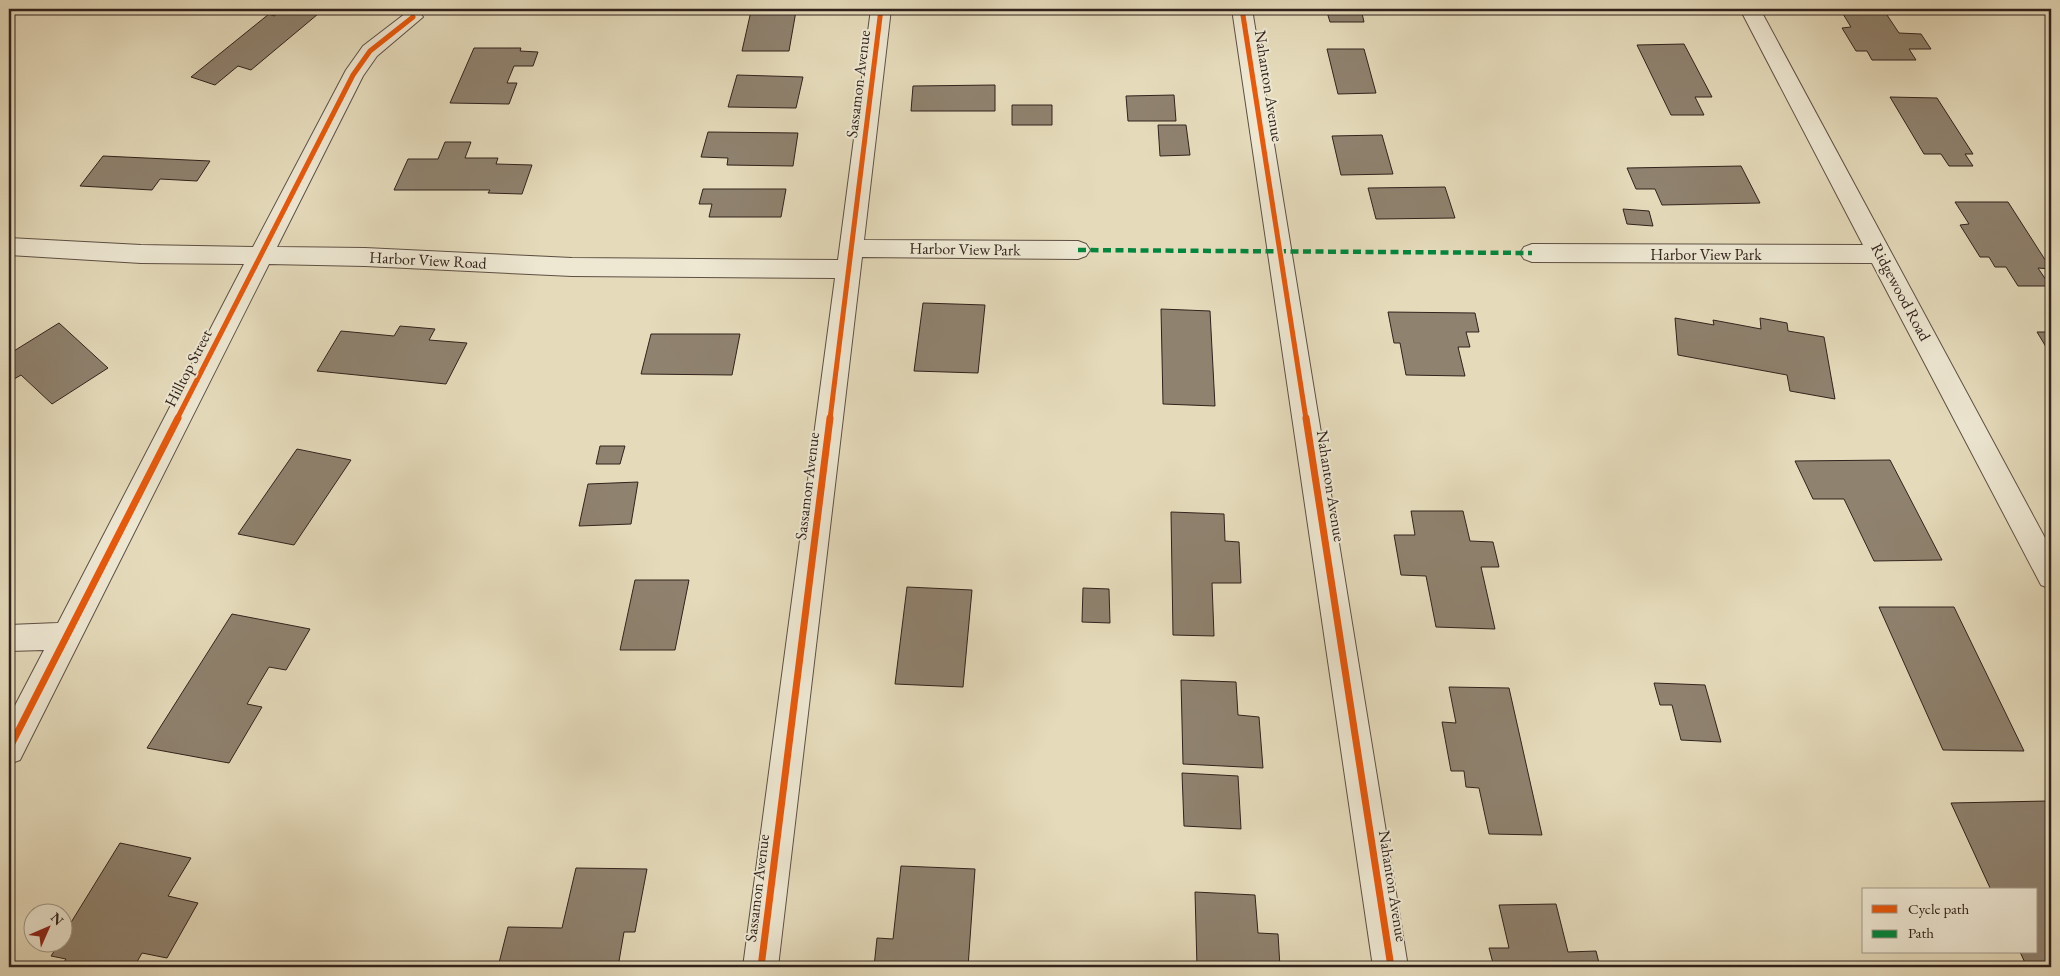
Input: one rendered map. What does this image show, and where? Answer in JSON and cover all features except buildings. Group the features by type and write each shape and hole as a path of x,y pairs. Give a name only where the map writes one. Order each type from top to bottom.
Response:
{"street":[{"name":"Sassamon Avenue","path":"761,967 881,9"},
{"name":"Nahanton Avenue","path":"1242,9 1391,967"},
{"name":"Ridgewood Road","path":"1750,9 2051,576"},
{"name":"Hilltop Street","path":"9,748 353,75 370,52 413,17"},
{"name":"Harbor View Road","path":"9,246 107,252 365,257 618,269 850,258"},
{"name":"Harbor View Park","path":"850,258 1078,250"},
{"name":"Harbor View Park","path":"1532,253 1881,254"},
{"path":"9,638 66,637"}],"marked path":[{"path":"1078,250 1532,253"}],"cycle path":[{"path":"761,967 881,9"},
{"path":"1242,9 1391,967"},
{"path":"9,749 353,75 370,51 413,17"}]}
